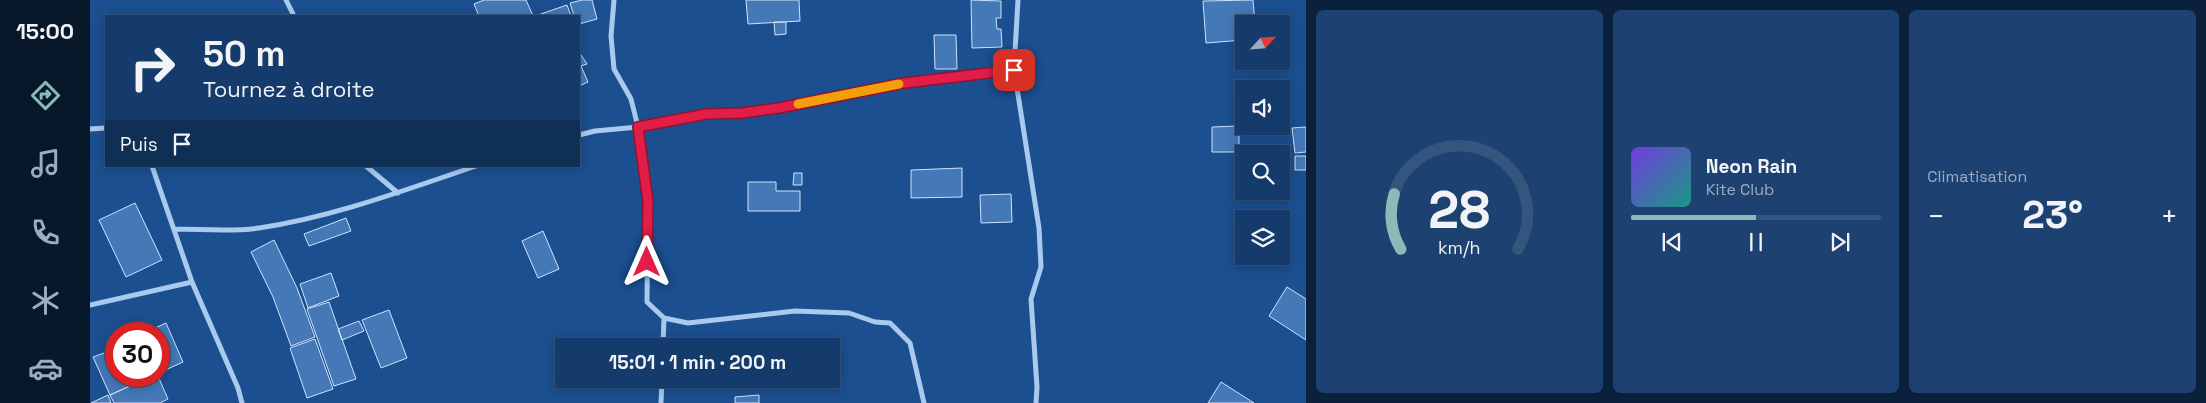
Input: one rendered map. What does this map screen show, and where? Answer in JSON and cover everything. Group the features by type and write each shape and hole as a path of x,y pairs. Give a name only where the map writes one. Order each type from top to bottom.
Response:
{"street":[{"path":"286,0 294,15"},
{"path":"614,0 611,36 614,68 630,99 638,127 648,202 647,302 664,318 688,323 796,311 849,313 875,322 890,323 910,343 924,403"},
{"path":"1018,0 1014,70 1039,228 1041,267 1031,299 1037,387 1036,403"},
{"path":"580,135 595,131 638,127 706,114 742,113 779,108 904,83 1014,70"},
{"path":"90,129 105,128"},
{"path":"152,167 192,282 238,388 242,403"},
{"path":"367,167 398,193"},
{"path":"175,229 258,228 323,215 398,193 473,167"},
{"path":"90,305 192,282"},
{"path":"663,338 664,318"},
{"path":"660,403 661,388"}],"building":[{"path":"484,0 526,0 533,15 479,15 474,4"},
{"path":"592,0 597,19 580,24 580,15 574,15 570,3"},
{"path":"746,0 799,0 800,21 748,24"},
{"path":"971,0 1001,1 1001,18 996,18 997,29 1001,29 1002,47 972,48"},
{"path":"1253,0 1254,15 1235,15 1235,41 1206,43 1203,1"},
{"path":"567,5 571,15 538,15"},
{"path":"774,22 786,22 786,34 775,35"},
{"path":"934,35 956,35 957,69 935,69"},
{"path":"580,54 587,64 581,66 588,82 580,86"},
{"path":"1235,126 1235,135 1239,135 1239,145 1235,145 1235,152 1212,152 1212,127"},
{"path":"1306,127 1306,152 1295,153 1292,128"},
{"path":"1295,156 1306,156 1306,170 1295,170"},
{"path":"962,168 962,197 911,198 911,170"},
{"path":"794,173 802,173 802,185 793,185"},
{"path":"748,182 776,182 776,191 800,191 800,211 748,211"},
{"path":"1011,194 1012,222 981,223 980,195"},
{"path":"135,203 162,260 126,277 99,220"},
{"path":"346,218 351,231 309,246 304,234"},
{"path":"543,231 559,269 538,278 522,241"},
{"path":"274,240 297,288 315,337 291,346 273,297 251,252"},
{"path":"331,273 339,296 308,308 300,284"},
{"path":"1287,287 1306,299 1306,340 1269,316"},
{"path":"329,302 356,379 334,386 307,309"},
{"path":"389,310 407,358 381,368 362,320"},
{"path":"359,321 364,331 342,340 338,329"},
{"path":"170,332 183,362 170,368"},
{"path":"315,339 333,389 307,398 290,348"},
{"path":"104,353 105,384 93,357"},
{"path":"1221,382 1254,403 1208,403"},
{"path":"106,387 127,387 110,395"},
{"path":"128,387 163,387 168,399 160,403 114,403 110,395"},
{"path":"108,395 111,403 91,403"},
{"path":"759,395 759,403 735,403 735,397"}],"slow traffic":[{"path":"798,104 899,84"}],"route":[{"path":"647,262 648,202 638,127 706,114 742,113 779,108 904,83 1014,70"}]}
